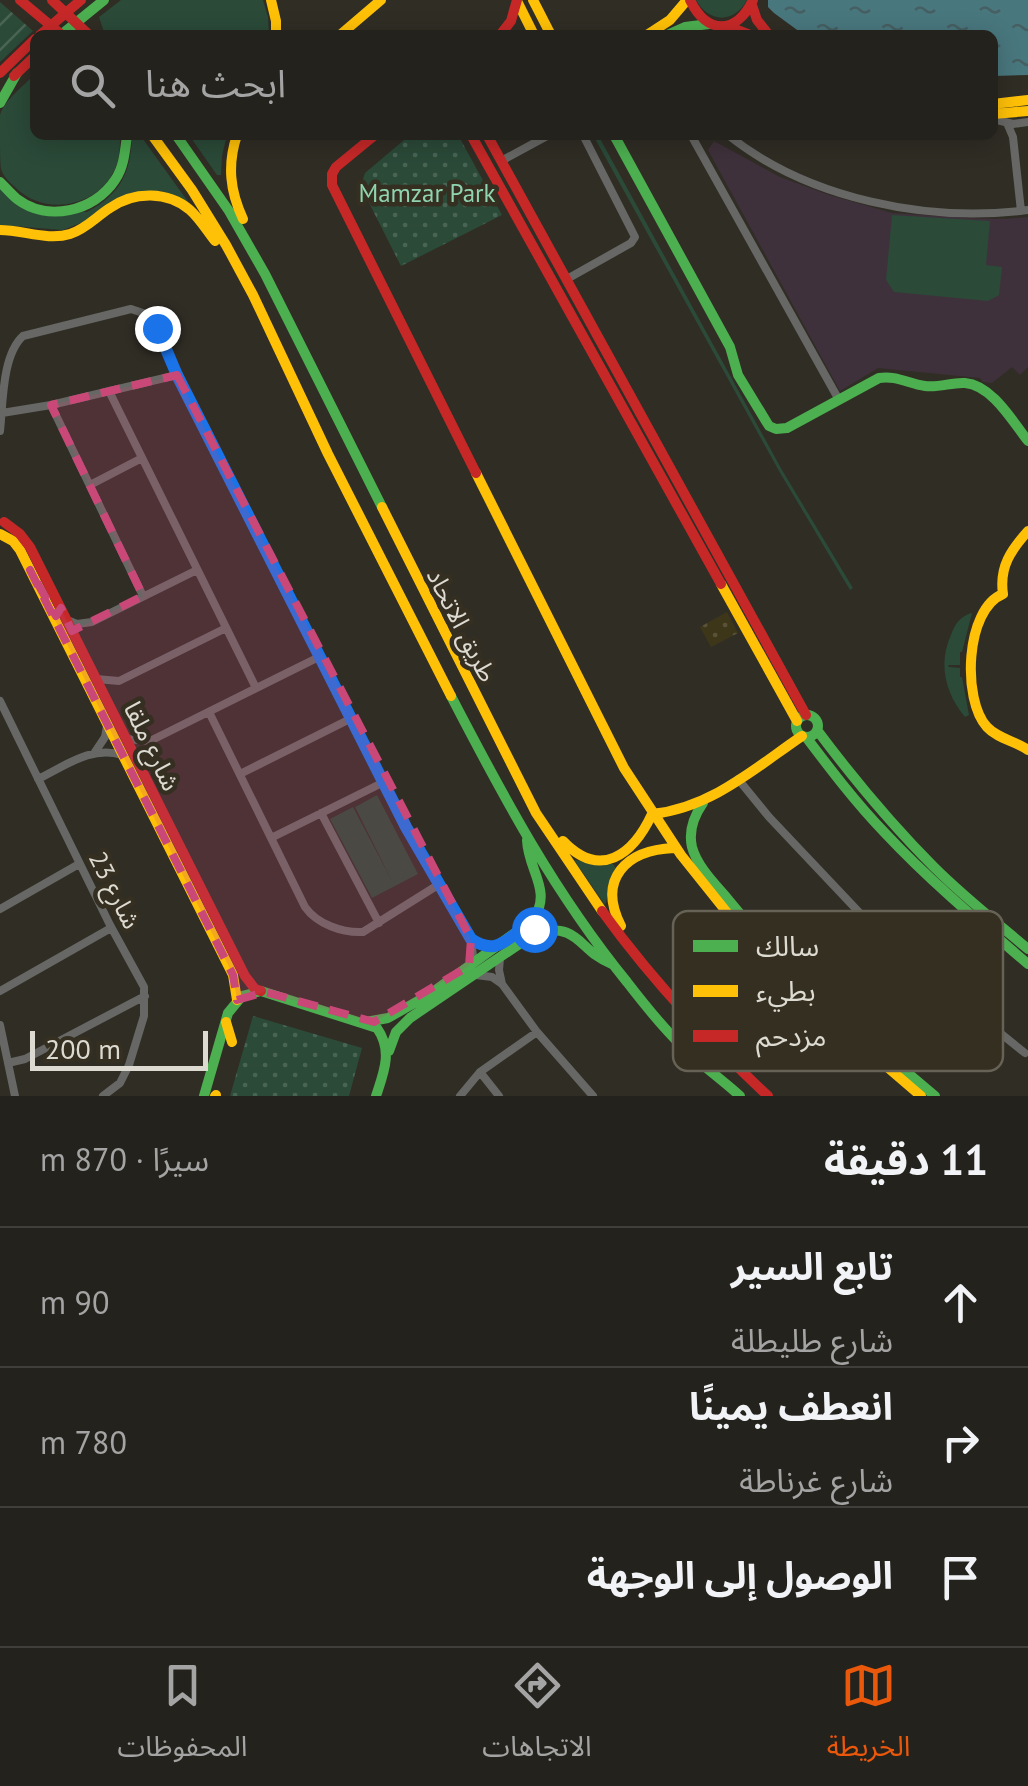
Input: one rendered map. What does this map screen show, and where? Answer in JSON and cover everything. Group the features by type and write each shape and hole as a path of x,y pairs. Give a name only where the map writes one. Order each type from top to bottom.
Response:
{"main road":[{"path":"20,0 54,30"},
{"path":"52,0 84,30"},
{"path":"45,30 81,0"},
{"path":"271,0 276,30"},
{"path":"346,30 381,0"},
{"path":"503,30 517,0"},
{"path":"517,0 532,30"},
{"path":"533,0 548,30"},
{"path":"654,30 676,15 688,0 696,14 709,24"},
{"path":"65,30 101,2"},
{"path":"726,26 744,17 752,2"},
{"path":"752,2 764,30"},
{"path":"679,30 709,24 737,30"},
{"path":"0,73 30,43"},
{"path":"0,92 30,61"},
{"path":"0,103 17,73"},
{"path":"998,103 1028,100"},
{"path":"998,116 1028,111"},
{"path":"0,182 10,194 35,208 63,212 82,208 98,199 118,178 127,140"},
{"name":"طريق الاتحاد","path":"156,140 208,214 243,277 328,454 527,839 612,964 673,1035"},
{"name":"طريق الاتحاد","path":"179,140 229,211 265,274 536,813 588,894 673,1000"},
{"path":"235,140 230,158 232,192 262,256 265,274"},
{"path":"369,140 336,167 331,178 333,188 617,753 674,848 724,911"},
{"path":"473,140 802,718"},
{"path":"490,140 802,718"},
{"path":"617,140 733,352 738,376 766,424 776,430 787,428 886,376 933,387 970,383 986,391 1028,441"},
{"path":"0,230 68,234 126,199 160,196 196,216 243,277"},
{"name":"شارع ملقا","path":"1,524 30,570 233,975 237,1000"},
{"name":"شارع ملقا","path":"1,524 28,542 242,970 252,985 266,992 282,1010"},
{"path":"1028,531 1012,548 1004,566 1000,578 1003,594 990,601 983,611 972,666 984,723 1028,750"},
{"path":"30,570 38,577 54,611 60,608"},
{"path":"802,718 816,720 817,730 870,798 924,858 982,911"},
{"path":"802,718 796,728 855,800 966,911"},
{"path":"652,814 679,812 703,803 817,730"},
{"path":"703,803 692,822 692,845 698,860 738,911"},
{"path":"536,813 576,856 595,862 610,860 627,850 640,837 652,814"},
{"path":"344,1027 388,1018 500,958 524,934 538,914 542,894 529,859 527,839"},
{"path":"899,848 907,847 924,858"},
{"path":"636,958 612,911 612,882 622,868 643,852 674,848"},
{"path":"376,1096 399,1027 500,945 546,929 566,930 579,938 594,958 612,964"},
{"path":"1003,929 1028,950"},
{"path":"1003,943 1028,964"},
{"path":"204,1096 226,1021 237,1000 248,993 266,992 362,1021 381,1031 388,1052"},
{"path":"421,1011 418,1006 430,994"},
{"path":"226,1021 232,1042"},
{"path":"370,1078 384,1067"},
{"name":"طريق الاتحاد","path":"712,1071 740,1096"},
{"name":"طريق الاتحاد","path":"742,1071 768,1096"},
{"path":"891,1071 919,1095"},
{"path":"906,1071 935,1096"}],"street":[{"path":"998,119 1024,123"},
{"path":"733,140 780,169 850,195 936,211 1025,211 1014,137 1006,123"},
{"path":"1014,137 1024,123"},
{"path":"502,161 539,140"},
{"path":"566,280 631,243 635,235 585,140"},
{"path":"694,140 839,400"},
{"path":"702,155 703,140"},
{"path":"0,430 10,354 17,341 30,333 131,309 152,320 384,782 471,939 472,970 502,984 537,1032 593,1096"},
{"path":"2,413 177,375"},
{"path":"109,391 256,688"},
{"path":"51,404 144,596"},
{"path":"90,484 142,458"},
{"path":"67,620 78,624 92,622 198,570"},
{"path":"79,644 92,622"},
{"path":"96,679 119,681 226,628"},
{"path":"137,760 150,741 321,656"},
{"path":"109,705 119,681"},
{"name":"شارع 23","path":"0,701 146,996"},
{"path":"210,712 306,907 318,921 363,932 438,885"},
{"path":"240,774 352,718"},
{"path":"94,752 108,726"},
{"path":"126,739 150,741"},
{"path":"38,779 94,752 122,755"},
{"path":"738,779 858,911"},
{"path":"271,838 384,782"},
{"path":"321,813 379,923"},
{"path":"0,909 79,864"},
{"path":"0,992 111,928"},
{"path":"471,939 488,947 500,945"},
{"path":"500,958 502,984"},
{"path":"8,1063 146,996"},
{"path":"103,1096 126,1074 144,1016 146,996"},
{"path":"0,1025 14,1096"},
{"path":"460,1096 480,1072 537,1032"},
{"path":"1003,1036 1024,1053"},
{"path":"480,1072 499,1096"}],"highlighted area":[{"path":"177,375 471,939 469,966 374,1022 265,992 237,1000 233,975 30,570 56,616 61,608 72,631 143,596 51,405"}],"shaded area":[{"path":"714,141 780,177 892,213 1028,217 1028,367 1020,375 1012,367 992,383 980,378 878,368 840,391 708,150"}],"green space":[{"path":"121,0 263,0 269,30 103,30 99,17"},
{"path":"696,0 747,0 742,8 722,18 708,13"},
{"path":"0,2 32,30 0,62"},
{"path":"30,79 30,140 120,140 118,159 104,185 81,200 53,205 26,196 6,179 0,158 0,115 10,98"},
{"path":"131,140 144,140 189,203 161,191 63,230 0,225 0,189 16,204 87,212 116,189 129,160"},
{"path":"192,140 226,140 221,175 217,175"},
{"name":"Mamzar Park","path":"404,140 461,140 502,215 401,266 364,193 365,173"},
{"path":"596,140 601,140 782,470 853,588 850,590 779,471"},
{"path":"892,215 990,221 986,265 1002,267 999,295 988,301 894,292 886,280"},
{"path":"972,613 960,665 948,665 960,668 969,715 965,717 948,688 944,667 956,624"},
{"path":"377,795 418,874 372,898 330,819 353,807 392,881 355,807"},
{"path":"574,860 613,864 616,868 605,905"},
{"path":"253,1016 362,1048 349,1096 230,1096"}],"sand":[{"path":"727,612 738,633 711,647 700,627"}],"water":[{"path":"768,0 1028,0 1028,75 998,76 998,30 797,30 768,7"}],"traffic: fast":[{"path":"67,30 104,0"},
{"path":"678,30 709,24"},
{"path":"0,103 17,73"},
{"path":"0,182 17,199 42,210 56,212 83,206 115,180 126,140"},
{"path":"179,140 229,211 265,274 382,507"},
{"path":"617,140 730,347 738,375 769,426 787,428 879,378 891,378 925,386 975,385 1001,406 1028,441"},
{"path":"451,696 532,844 576,914 673,1037"},
{"path":"807,715 815,718 818,726 815,734 807,737 799,734 796,726 799,718 807,715"},
{"path":"817,730 918,851 983,911"},
{"path":"806,737 874,822 968,911"},
{"path":"703,803 691,835 694,854 738,911"},
{"path":"366,1022 388,1018 430,994 533,920 541,899 527,840"},
{"path":"1003,928 1028,949"},
{"path":"389,1051 396,1032 410,1018 537,932 562,931 612,964"},
{"path":"1003,942 1028,964"},
{"path":"204,1096 228,1013 242,996 261,991 377,1028 386,1053 376,1096"},
{"path":"710,1071 740,1096"},
{"path":"906,1071 935,1096"}],"traffic: slow":[{"path":"271,0 276,30"},
{"path":"346,30 381,0"},
{"path":"533,0 548,30"},
{"path":"655,30 670,20 687,0"},
{"path":"517,1 532,30"},
{"path":"998,103 1028,100"},
{"path":"998,114 1028,111"},
{"path":"156,140 192,190 253,295 328,454 451,696"},
{"path":"236,140 231,178 243,219"},
{"path":"0,230 70,234 119,202 151,196 172,199 190,210 215,241"},
{"path":"476,473 624,768 681,855 726,911"},
{"path":"382,507 536,813 602,911"},
{"path":"1028,531 1008,560 1003,594 990,603 981,617 971,656 979,714 996,734 1028,750"},
{"path":"0,534 20,550 233,975 237,1000"},
{"path":"721,584 797,721"},
{"path":"652,814 713,795 802,736"},
{"path":"563,841 590,859 614,858 635,841 652,814"},
{"path":"621,926 612,894 620,870 642,854 674,848"},
{"path":"226,1022 232,1042"},
{"path":"892,1071 921,1096"}],"traffic: jam":[{"path":"20,0 56,30"},
{"path":"52,0 84,30"},
{"path":"46,30 81,0"},
{"path":"504,30 517,0"},
{"path":"690,0 705,20 721,26 738,20 753,0"},
{"path":"752,5 765,30"},
{"path":"727,26 737,30"},
{"path":"0,73 30,44"},
{"path":"14,76 30,61"},
{"path":"369,140 336,167 332,185 476,473"},
{"path":"474,140 721,584"},
{"path":"490,140 806,715"},
{"path":"4,522 30,547 245,976 261,991"},
{"path":"602,911 673,1000"},
{"path":"742,1071 768,1096"}],"route":[{"path":"157,328 177,375 406,827 471,939 494,947 523,928 532,924 534,929"}]}
